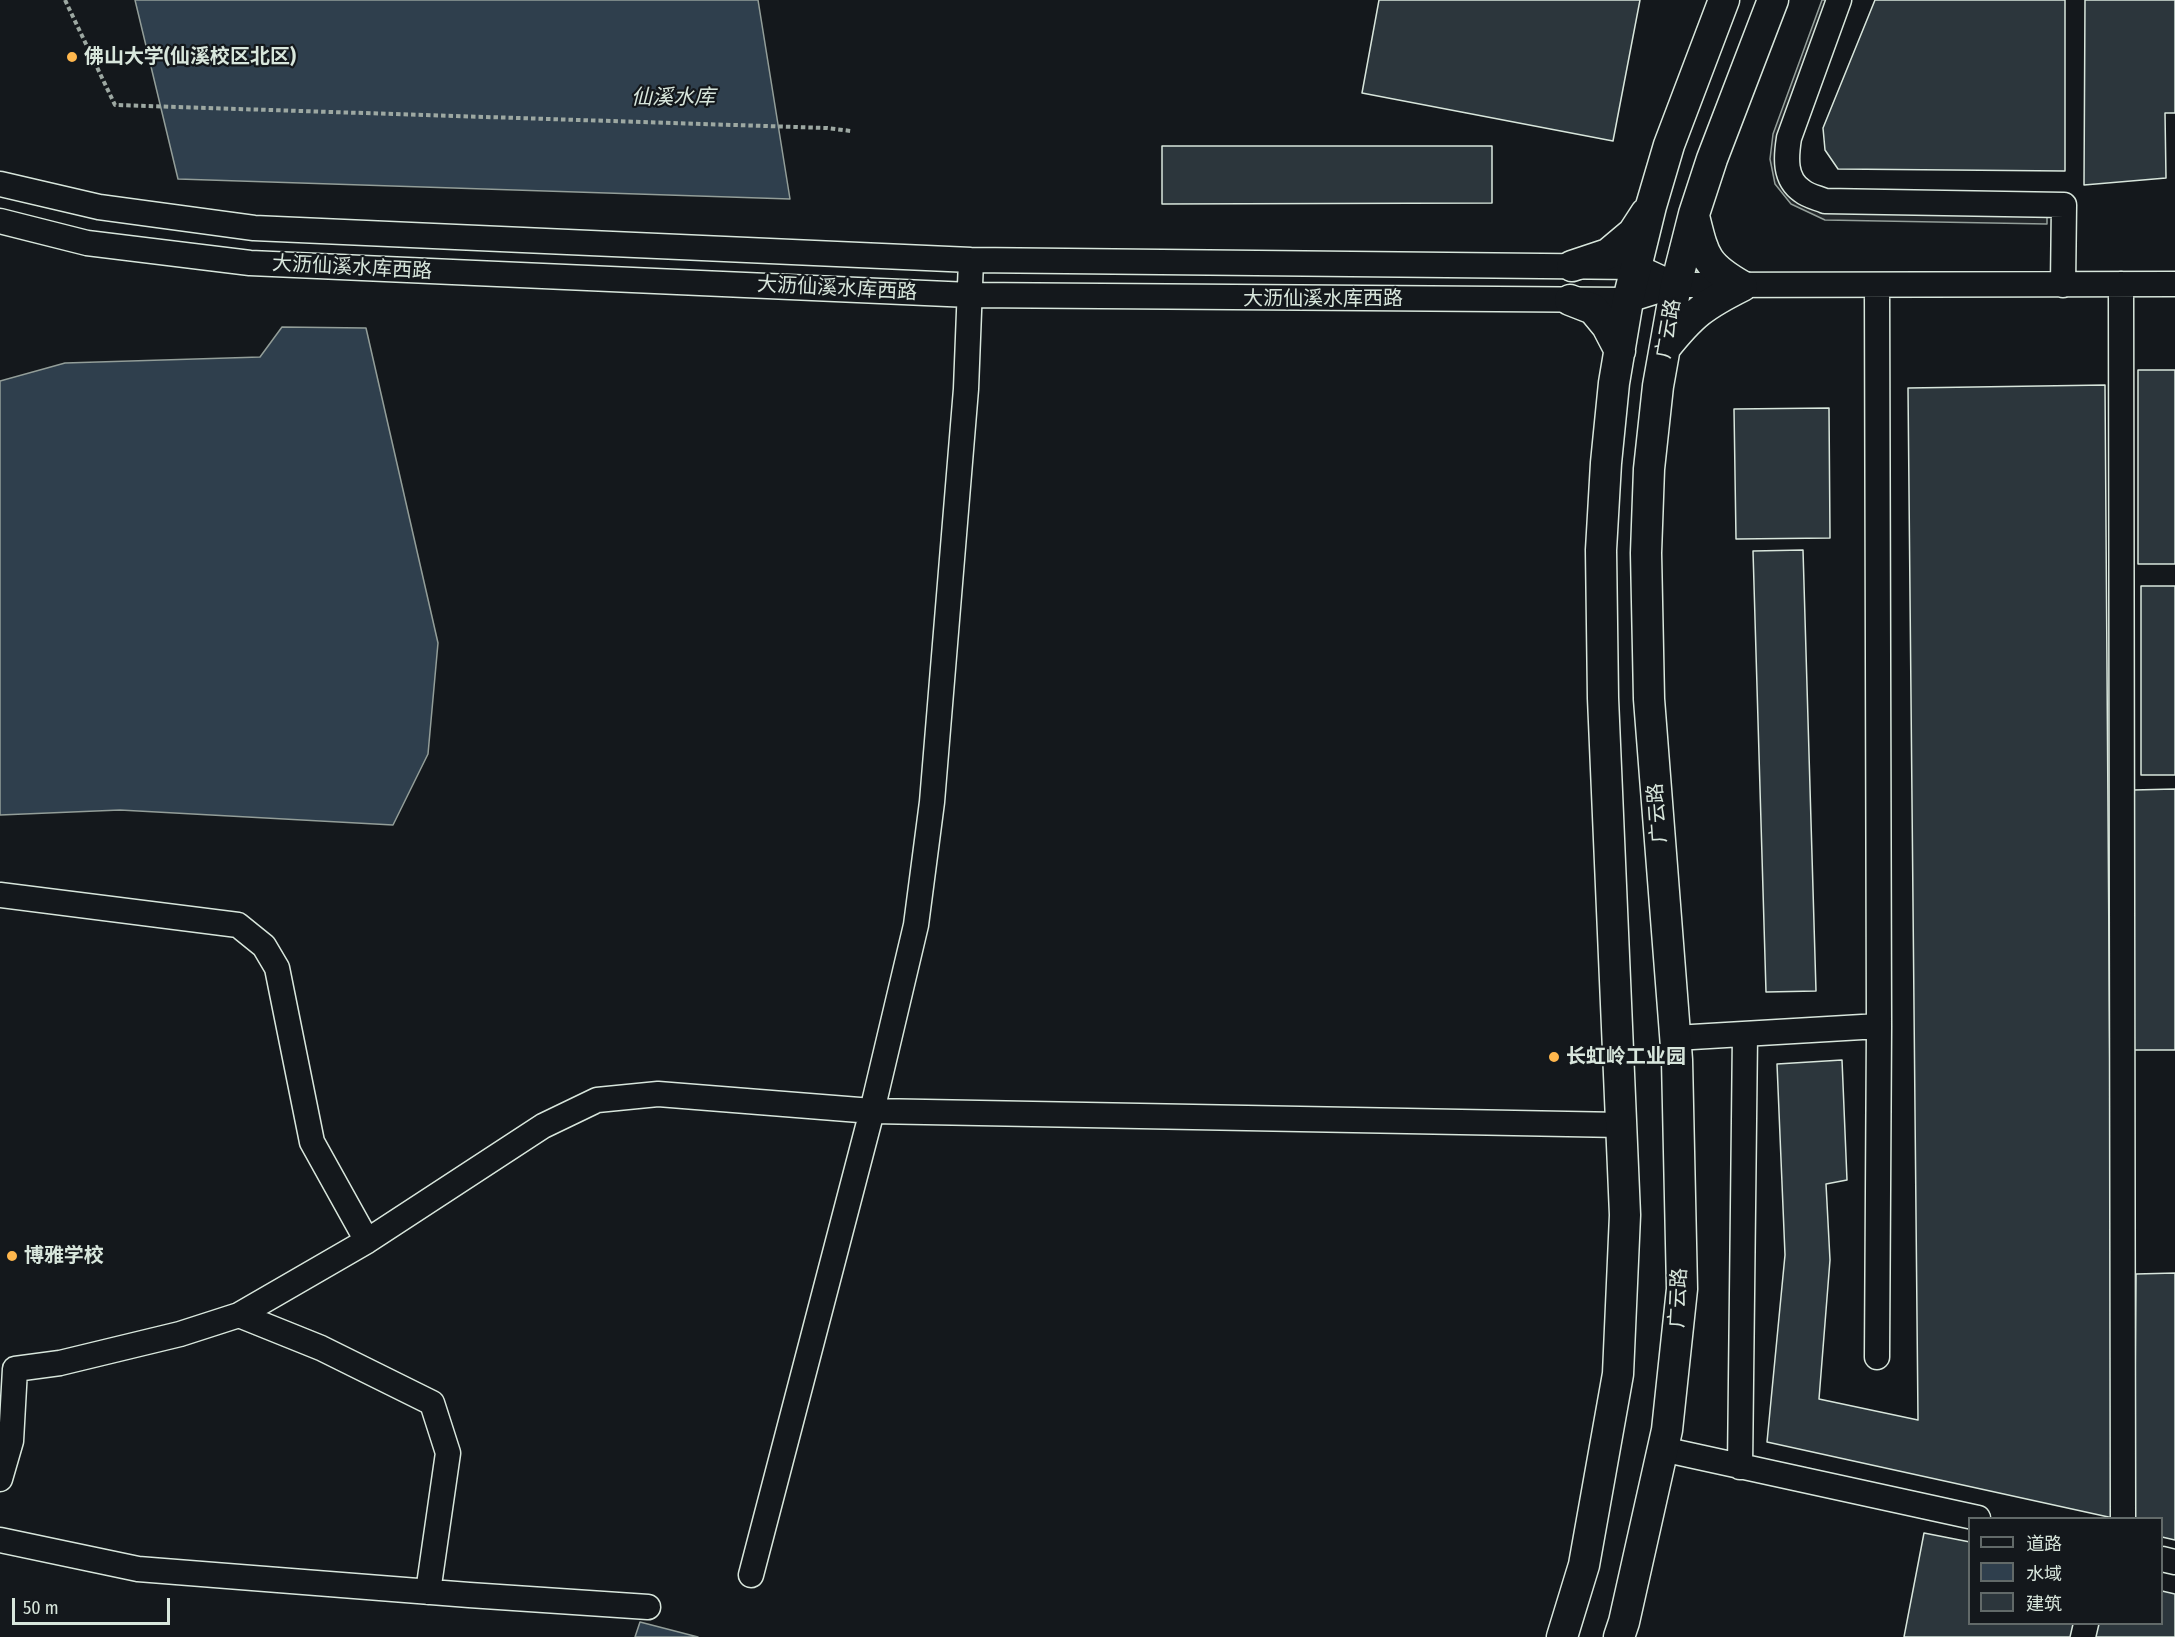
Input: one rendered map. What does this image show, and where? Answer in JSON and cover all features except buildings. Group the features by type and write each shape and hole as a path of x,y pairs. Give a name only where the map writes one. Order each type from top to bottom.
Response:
{"main road":[{"path":"1562,1637 1584,1565 1618,1374 1625,1215 1603,698 1601,550 1606,463 1614,383 1628,300 1651,206 1669,146 1724,0"},
{"name":"广云路","path":"1619,1637 1666,1430 1682,1289 1675,1038 1649,699 1646,564 1649,469 1658,386 1676,285 1694,214 1712,159 1773,0"},
{"path":"1572,266 1608,254 1633,233 1651,206"},
{"path":"1694,214 1703,252 1719,273 1742,286"},
{"path":"1665,348 1686,321 1709,303 1742,286"},
{"path":"1570,300 1593,309 1607,326 1620,351"}],"street":[{"path":"1839,0 1789,138 1785,159 1791,177 1802,191 1825,201 2064,205 2063,285"},
{"path":"0,184 99,207 254,228 971,260 1637,267 1676,285 2175,284"},
{"name":"大沥仙溪水库西路","path":"0,221 87,243 250,263 970,295 1628,300 1676,285"},
{"path":"751,1575 872,1111 916,925 932,802 966,389 971,260"},
{"path":"2121,284 2123,1517"},
{"path":"1877,285 1879,1026 1877,1358"},
{"path":"0,895 238,925 264,946 277,968 312,1142 367,1241"},
{"path":"1675,1038 1879,1026"},
{"path":"1740,1467 1745,1034"},
{"path":"0,1479 11,1441 15,1370 60,1363 169,1337 239,1315 367,1241 543,1126 597,1100 658,1094 872,1111 1621,1125"},
{"path":"239,1315 321,1348 432,1403 448,1453 428,1592"},
{"path":"1662,1449 1973,1517"},
{"path":"0,1540 138,1569 428,1592 648,1606"}],"path":[{"path":"65,0 115,105 827,128 851,131"}],"shaded area":[{"path":"1822,0 1839,0 1789,138 1802,191 2047,204 2047,224 1825,220 1791,204 1775,184 1770,159 1773,134"}],"water":[{"name":"仙溪水库","path":"135,0 758,0 790,199 178,179"},
{"path":"282,327 366,328 438,643 428,754 393,825 120,810 0,815 0,381 65,363 260,357"},
{"path":"640,1622 698,1637 635,1637"}],"place":[{"name":"佛山大学(仙溪校区北区)","path":"72,57"},
{"name":"长虹岭工业园","path":"1554,1057"},
{"name":"博雅学校","path":"12,1256"}]}
